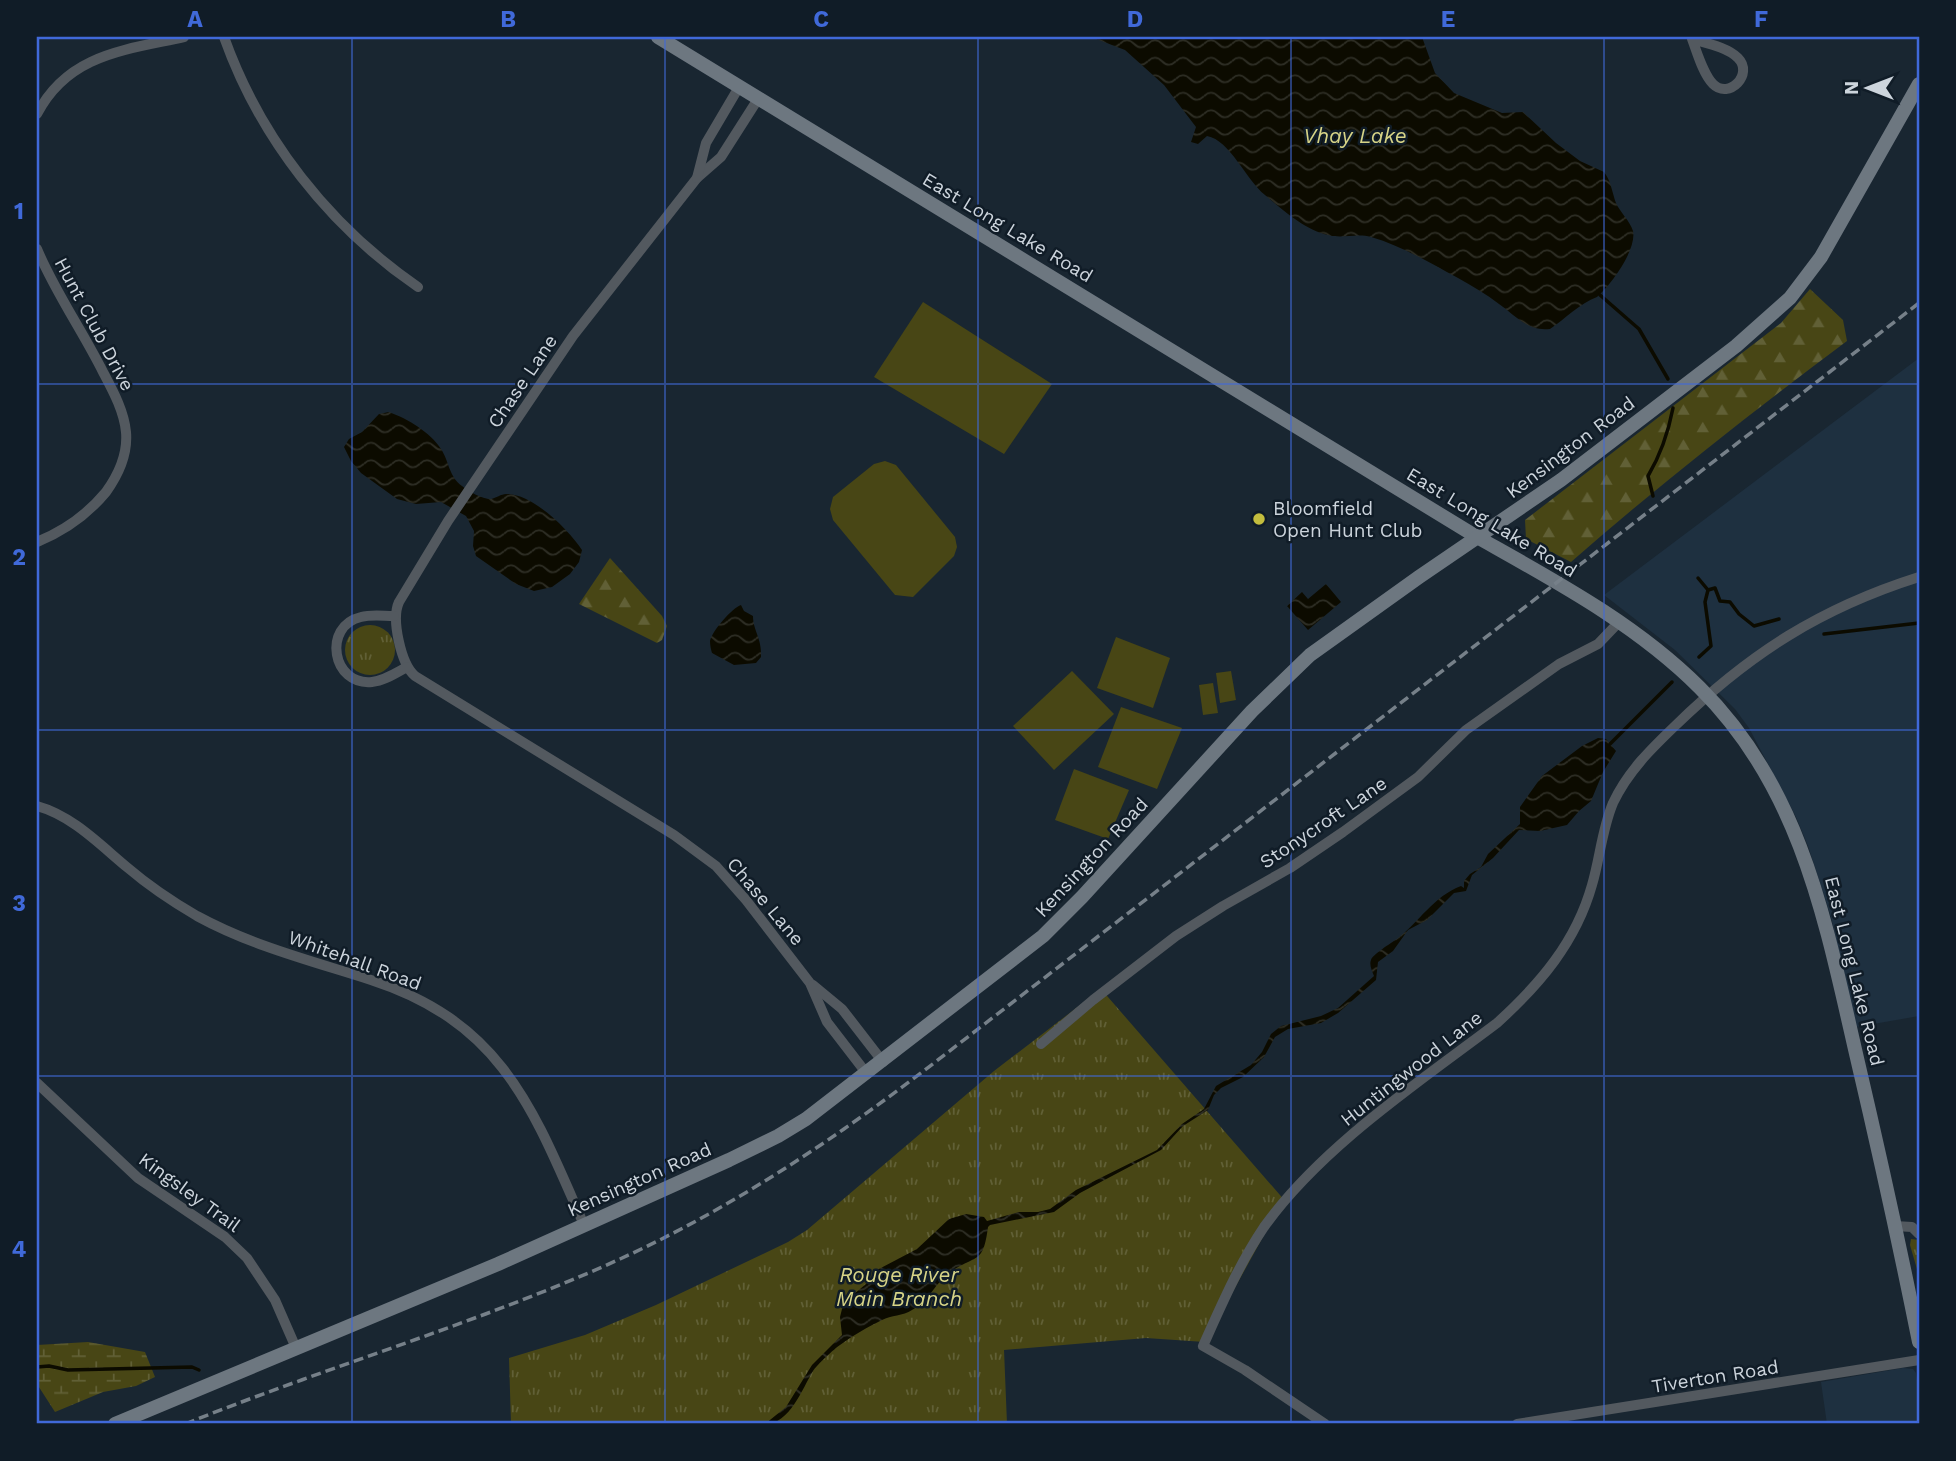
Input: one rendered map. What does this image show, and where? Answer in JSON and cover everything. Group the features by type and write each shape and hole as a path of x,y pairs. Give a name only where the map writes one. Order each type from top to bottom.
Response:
{"street":[{"path":"37,114 60,81 82,65 109,54 184,37"},
{"path":"224,37 241,80 258,112 295,169 354,236 388,266 418,287"},
{"name":"East Long Lake Road","path":"658,37 1477,537 1568,589 1662,652 1707,695 1749,749 1770,782 1788,815 1808,864 1840,984 1895,1226 1916,1304 1919,1342"},
{"path":"1691,38 1738,58 1743,68 1738,83 1722,89 1712,84 1691,38"},
{"name":"Kensington Road","path":"115,1424 411,1301 778,1136 867,1074 1043,936 1252,711 1310,655 1562,480 1775,313 1821,257 1919,85"},
{"name":"Chase Lane","path":"697,178 706,144 739,87"},
{"name":"Chase Lane","path":"394,616 399,602 448,521 589,314 697,178 722,157 758,99"},
{"name":"Hunt Club Drive","path":"37,249 51,280 115,394 126,439 124,459 102,497 68,527 37,542"},
{"path":"1707,695 1768,648 1811,621 1867,595 1919,577"},
{"path":"394,616 407,667 373,682 362,682 345,672 337,657 340,632 352,620 394,616"},
{"name":"Stonycroft Lane","path":"1041,1044 1184,930 1290,868 1343,832 1418,777 1466,730 1559,664 1598,644 1619,622"},
{"name":"Chase Lane","path":"407,667 424,681 700,852 732,882 810,983 828,1022 867,1074"},
{"name":"Huntingwood Lane","path":"1325,1424 1267,1384 1203,1346 1241,1265 1282,1205 1334,1149 1497,1023 1552,967 1583,914 1607,819 1620,790 1647,753 1707,695"},
{"name":"Whitehall Road","path":"37,806 71,822 140,877 200,918 272,950 400,991 457,1025 488,1050 516,1084 540,1126 584,1225"},
{"name":"Chase Lane","path":"810,983 842,1009 883,1062"},
{"name":"Kingsley Trail","path":"37,1083 138,1178 211,1227 242,1252 271,1293 296,1348"},
{"path":"1895,1226 1912,1227 1919,1234"},
{"name":"Tiverton Road","path":"1517,1424 1919,1360"}],"shaded area":[{"path":"1919,358 1919,1016 1856,1027 1831,917 1808,846 1796,817 1749,728 1735,709 1675,650 1604,595"},
{"path":"1903,1368 1913,1369 1916,1373 1919,1424 1827,1424 1821,1382"}],"green space":[{"path":"1810,289 1843,320 1847,341 1707,449 1571,562 1526,539 1525,520 1781,323"},
{"path":"923,302 1052,384 1004,454 874,377"},
{"path":"885,461 896,465 955,537 957,547 954,556 913,597 895,595 833,520 830,509 833,497 874,464"},
{"path":"610,558 662,616 667,626 662,640 657,643 579,604"},
{"path":"370,625 388,632 395,650 388,668 370,675 352,668 345,650 352,632"},
{"path":"1116,637 1170,658 1153,708 1097,688"},
{"path":"1072,671 1114,714 1054,770 1013,726"},
{"path":"1231,671 1236,700 1220,703 1216,673"},
{"path":"1213,683 1218,713 1203,715 1199,685"},
{"path":"1121,707 1182,728 1157,789 1098,767"},
{"path":"1074,769 1129,790 1108,839 1055,820"},
{"path":"1101,989 1286,1202 1275,1215 1205,1342 1146,1338 1004,1350 1007,1424 511,1424 509,1358 585,1335 656,1305 788,1242 807,1230 994,1071"},
{"path":"1911,1239 1919,1240 1919,1276 1910,1245"},
{"path":"88,1342 145,1352 155,1377 136,1386 103,1392 55,1412 37,1384 37,1345"}],"water":[{"name":"Vhay Lake","path":"1091,37 1422,37 1435,73 1454,93 1502,113 1523,112 1580,161 1604,172 1616,203 1633,231 1631,248 1609,285 1597,297 1550,329 1535,328 1522,322 1474,287 1405,250 1366,236 1328,235 1303,224 1258,188 1230,152 1215,139 1207,136 1198,144 1191,142 1196,127 1164,85 1125,50"},
{"path":"389,412 411,422 431,437 444,454 454,478 468,490 487,499 504,494 516,495 549,514 582,550 579,562 570,574 552,587 534,591 516,584 476,556 473,546 474,531 466,516 441,502 416,504 397,499 361,473 344,447 349,439 362,432 379,414"},
{"path":"1326,584 1341,602 1308,630 1287,606 1302,592 1308,599"},
{"path":"741,605 744,611 753,616 761,657 756,663 734,665 712,653 710,641 723,620"},
{"name":"Rouge River Main Branch","path":"1598,738 1606,739 1616,751 1603,772 1591,801 1567,825 1540,831 1519,830 1493,858 1472,875 1466,891 1454,893 1427,920 1408,930 1393,951 1378,962 1376,980 1338,1013 1321,1023 1288,1029 1275,1037 1264,1057 1243,1077 1221,1088 1214,1095 1208,1110 1183,1126 1161,1150 1080,1193 1054,1212 990,1225 984,1248 977,1257 950,1272 918,1306 882,1320 838,1347 815,1369 788,1412 782,1418 765,1424 786,1407 812,1365 842,1335 842,1309 848,1299 866,1284 877,1270 917,1249 949,1219 966,1214 984,1217 987,1221 1019,1212 1050,1209 1076,1190 1157,1150 1182,1124 1204,1109 1216,1086 1251,1065 1262,1052 1271,1034 1281,1026 1321,1016 1338,1008 1374,976 1370,964 1375,955 1397,939 1443,896 1461,886 1464,888 1464,881 1470,874 1481,867 1488,854 1520,824 1520,807 1542,776 1582,746"}],"waterway":[{"path":"1600,295 1639,329 1668,379"},
{"path":"1653,496 1648,476 1664,444 1673,408"},
{"path":"1698,578 1708,590"},
{"name":"Rouge River Main Branch","path":"1699,657 1711,646 1705,602 1708,590 1715,588 1720,601 1730,602 1739,614 1754,626 1779,619"},
{"name":"Rouge River Main Branch","path":"1824,634 1919,623"},
{"name":"Rouge River Main Branch","path":"1610,744 1672,682"},
{"path":"37,1367 49,1366 68,1370 192,1367 199,1370"}],"railway":[{"path":"185,1424 567,1282 662,1239 783,1170 934,1063 1919,303"}],"place":[{"name":"Bloomfield Open Hunt Club","path":"1259,519"}]}
